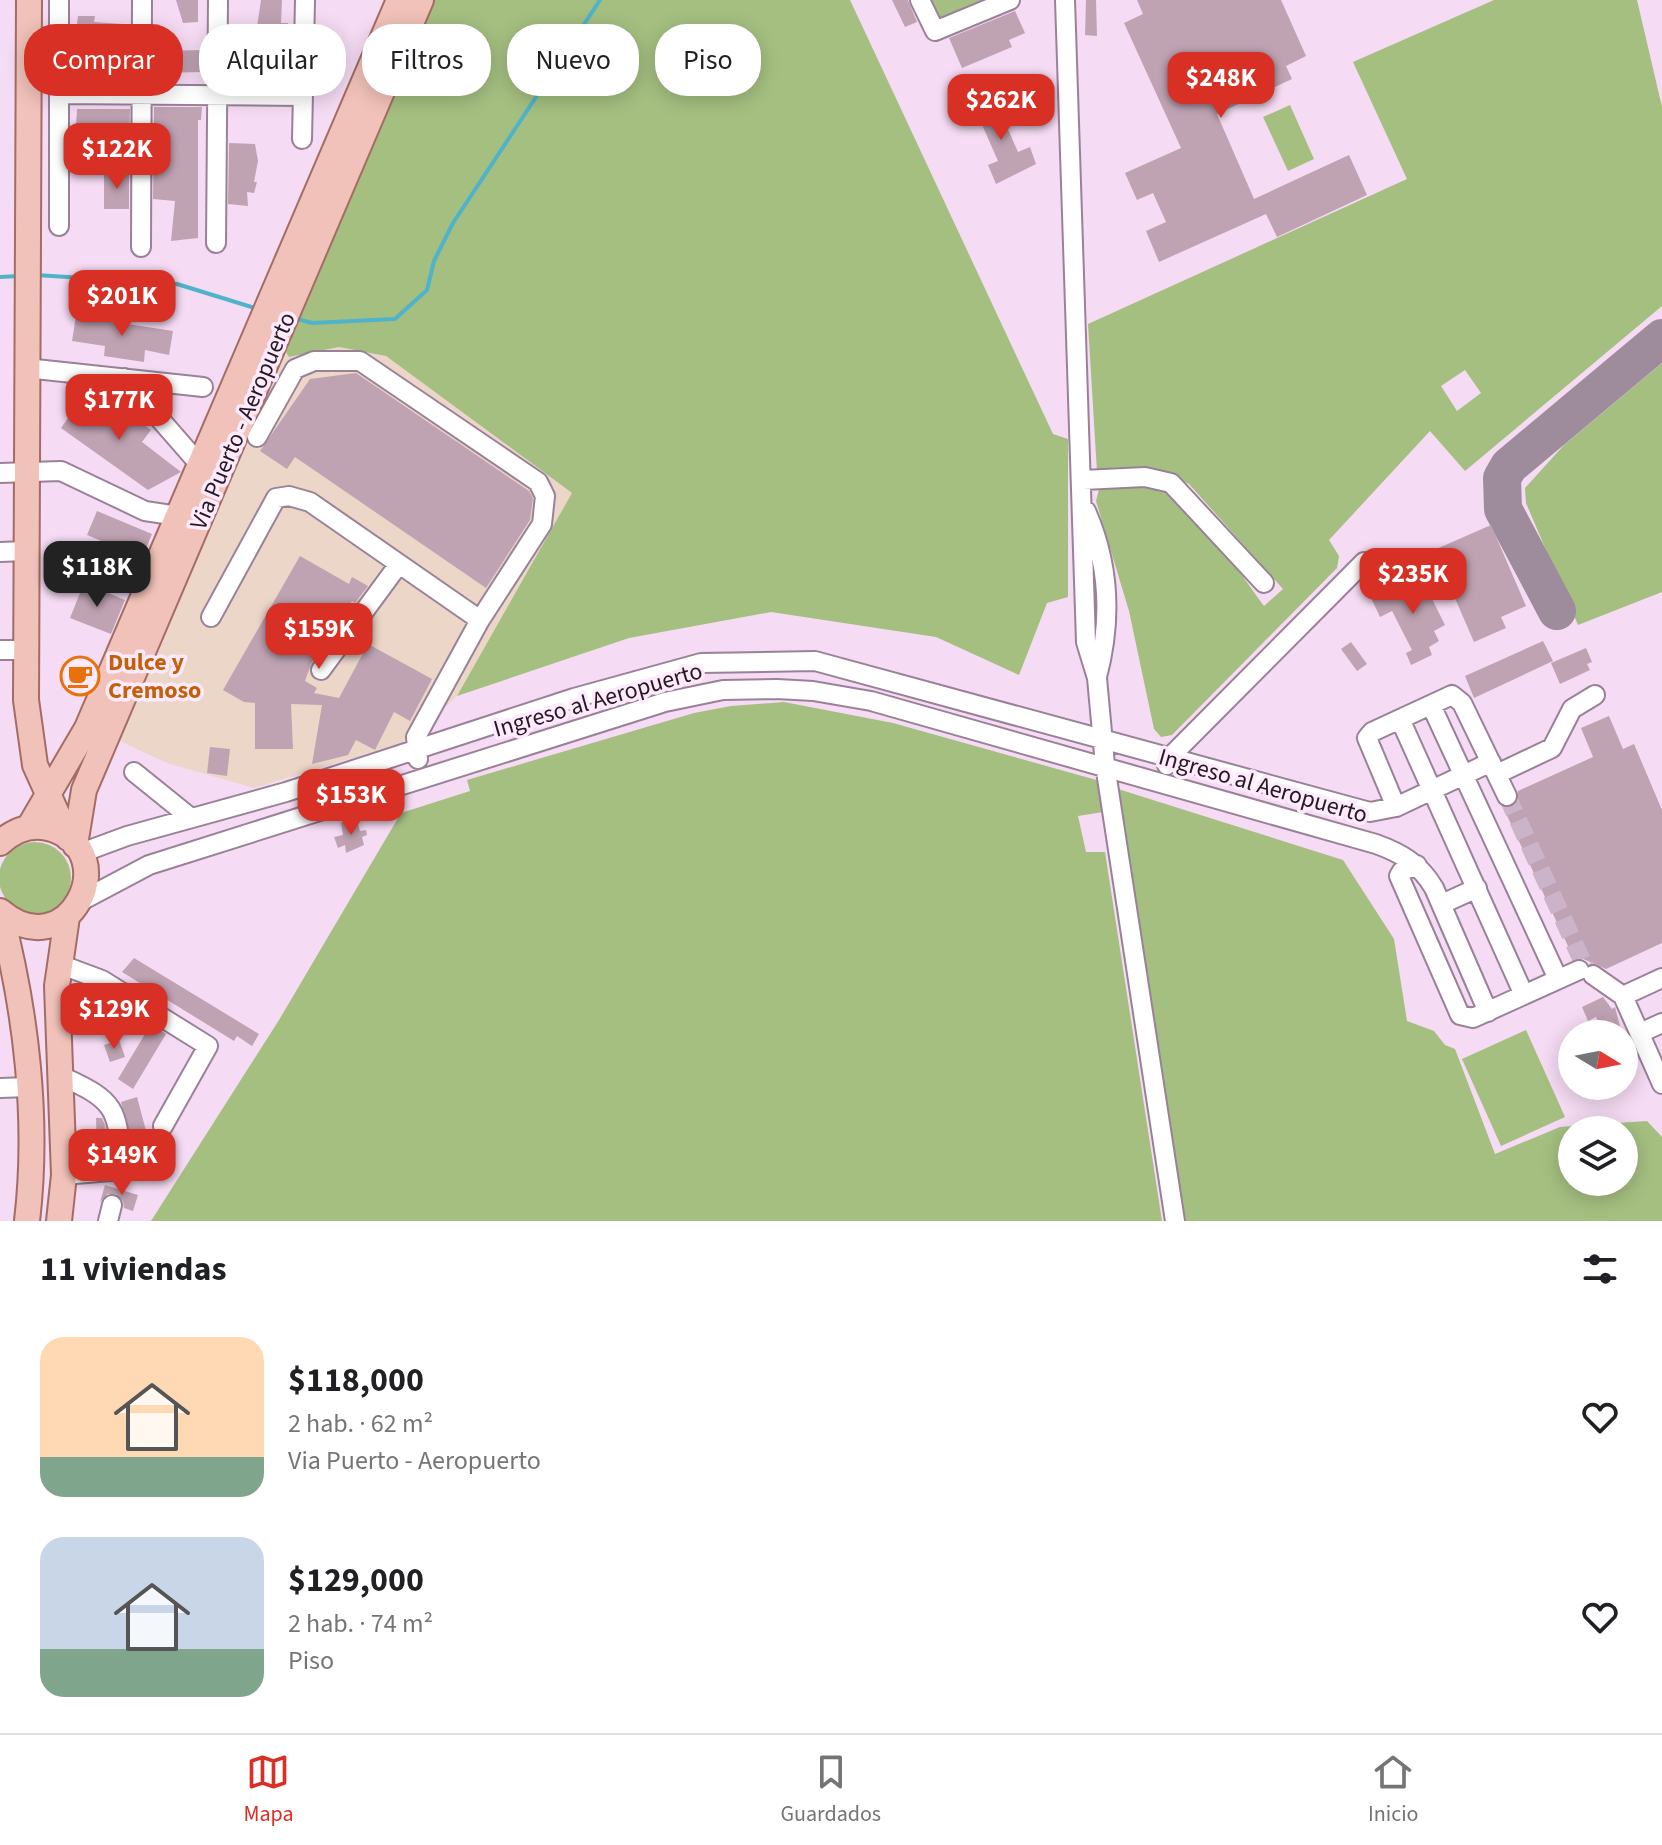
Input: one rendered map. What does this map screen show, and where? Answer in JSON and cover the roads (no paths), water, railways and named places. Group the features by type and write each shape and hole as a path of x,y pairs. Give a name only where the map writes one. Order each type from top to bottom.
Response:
{"main road":[{"path":"29,0 25,551 12,650 29,737 47,796 75,845 87,877 74,909 59,964 63,1216"},
{"name":"Via Puerto - Aeropuerto","path":"75,845 84,790 296,268 399,0"},
{"name":"Via Puerto - Aeropuerto","path":"296,268 421,0"},
{"name":"Via Puerto - Aeropuerto","path":"29,827 87,728 200,465 260,354"},
{"path":"0,843 14,832 43,827 75,845"},
{"path":"0,911 11,920 39,927 74,909"},
{"path":"0,911 6,968 29,1087 29,1211"}],"street":[{"path":"59,0 59,24"},
{"path":"142,0 142,24"},
{"path":"218,0 218,24"},
{"path":"304,24 305,0"},
{"path":"920,0 935,31 1010,0"},
{"path":"1065,0 1084,505 1104,561 1107,638 1097,678 1101,737 1175,1221"},
{"path":"59,96 59,226"},
{"path":"141,247 142,96"},
{"path":"216,243 217,96"},
{"path":"302,139 303,96"},
{"path":"257,437 295,369 314,361 360,361 538,482 545,496 542,524 480,620 416,737 422,777"},
{"path":"26,368 203,387"},
{"path":"124,378 200,465"},
{"path":"0,473 61,471 145,511 178,516"},
{"path":"1083,480 1145,477 1171,483 1264,583"},
{"path":"211,617 276,498 289,496 310,502 480,620"},
{"path":"0,552 25,551"},
{"path":"1161,782 1170,757 1364,562"},
{"path":"321,670 399,564"},
{"name":"Ingreso al Aeropuerto","path":"75,845 191,818 652,676 701,663 745,660 815,661 1370,812 1391,809"},
{"name":"Ingreso al Aeropuerto","path":"74,909 149,865 582,726 723,690 813,691 871,701 1376,844 1417,865"},
{"path":"1507,796 1494,768 1457,696 1400,719 1367,738 1391,809 1464,775 1494,768 1552,748 1572,709 1595,695"},
{"path":"1431,705 1558,979"},
{"path":"1400,719 1524,995"},
{"path":"134,772 191,818"},
{"path":"1488,1012 1442,904 1417,865 1402,871 1399,876 1456,1010 1469,1018 1488,1012 1558,979 1586,972 1623,996 1662,1084"},
{"path":"1442,904 1477,888"},
{"path":"59,964 102,980 208,1046 163,1126"},
{"path":"1623,996 1662,978"},
{"path":"1640,1033 1662,1023"},
{"path":"63,1077 96,1092 117,1115 122,1170 112,1205"},
{"path":"0,1088 29,1087"},
{"path":"64,1175 122,1170"},
{"path":"29,1211 63,1216"}],"waterway":[{"path":"294,318 312,323 395,319 427,290 434,261 453,223 600,0"},
{"path":"36,275 177,284 258,309"},
{"path":"0,277 19,276"}],"tunnel":[{"path":"1507,796 1585,967 1593,975"}],"place":[{"name":"Dulce y Cremoso","path":"80,676"}]}
